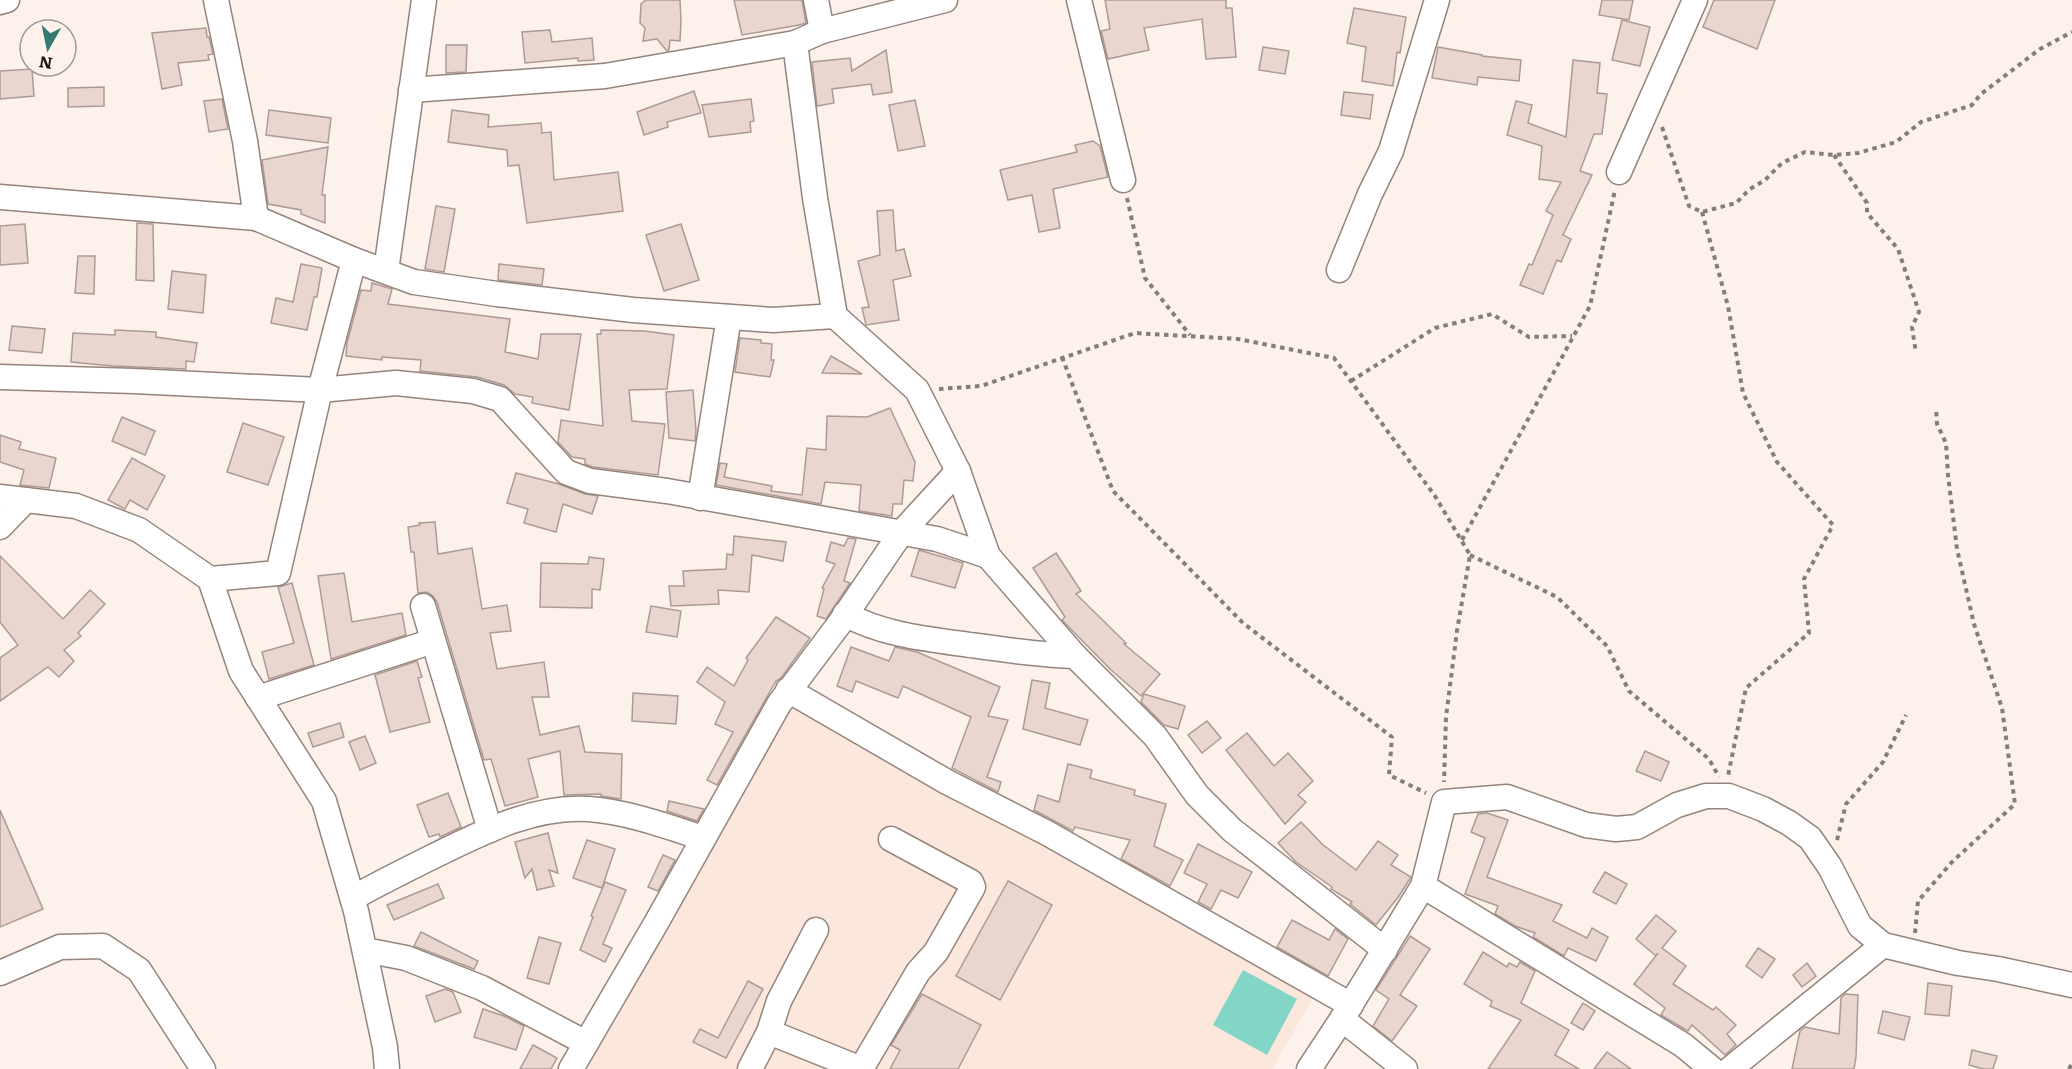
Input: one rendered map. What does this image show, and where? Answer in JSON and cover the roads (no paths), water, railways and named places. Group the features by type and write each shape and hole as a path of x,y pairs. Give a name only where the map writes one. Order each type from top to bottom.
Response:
{"street":[{"path":"0,2 7,0"},
{"path":"216,0 245,141 256,218"},
{"path":"386,272 424,0"},
{"path":"816,0 822,31"},
{"path":"411,90 605,76 795,43 822,31 945,0"},
{"path":"1079,0 1123,180"},
{"path":"1339,270 1370,194 1391,151 1437,0"},
{"path":"1619,172 1695,0"},
{"path":"795,43 815,198 835,316 917,390 958,471 988,556 1075,656 1155,736 1197,795 1232,830 1385,950"},
{"path":"0,197 256,218 354,260 414,282 496,294 633,310 773,320 835,316"},
{"path":"210,579 278,573 320,390 354,260"},
{"path":"700,498 729,317"},
{"path":"0,377 320,390 396,383 473,391 500,399 566,472 590,481 937,539 988,556"},
{"path":"571,1069 788,690 845,614 901,533 958,471"},
{"path":"0,497 76,506 139,530 210,579 241,671 324,801 353,898 385,1047 387,1069"},
{"path":"0,527 26,501"},
{"path":"423,606 490,831"},
{"path":"845,614 863,624 923,639 1043,655 1075,656"},
{"path":"258,698 433,641"},
{"path":"788,690 947,782 1057,839 1347,1012 1405,1069"},
{"path":"1309,1069 1347,1012 1424,886 1444,802 1507,797 1586,825 1616,829 1637,827 1677,805 1727,792 1789,823 1810,838 1830,867 1860,926 1883,945 1958,963 2072,985"},
{"path":"353,898 490,831 528,816 570,809 589,809 631,815 703,838"},
{"path":"769,1032 861,1069 918,972 936,952 973,887 971,882 891,839"},
{"path":"1424,886 1683,1045 1712,1069"},
{"path":"750,1069 769,1032 780,1001 816,930"},
{"path":"1736,1067 1883,945"},
{"path":"0,973 60,947 103,946 139,970 203,1069"},
{"path":"365,950 406,958 482,988 586,1043"}],"water":[{"path":"1243,970 1297,999 1267,1055 1213,1025"}]}
